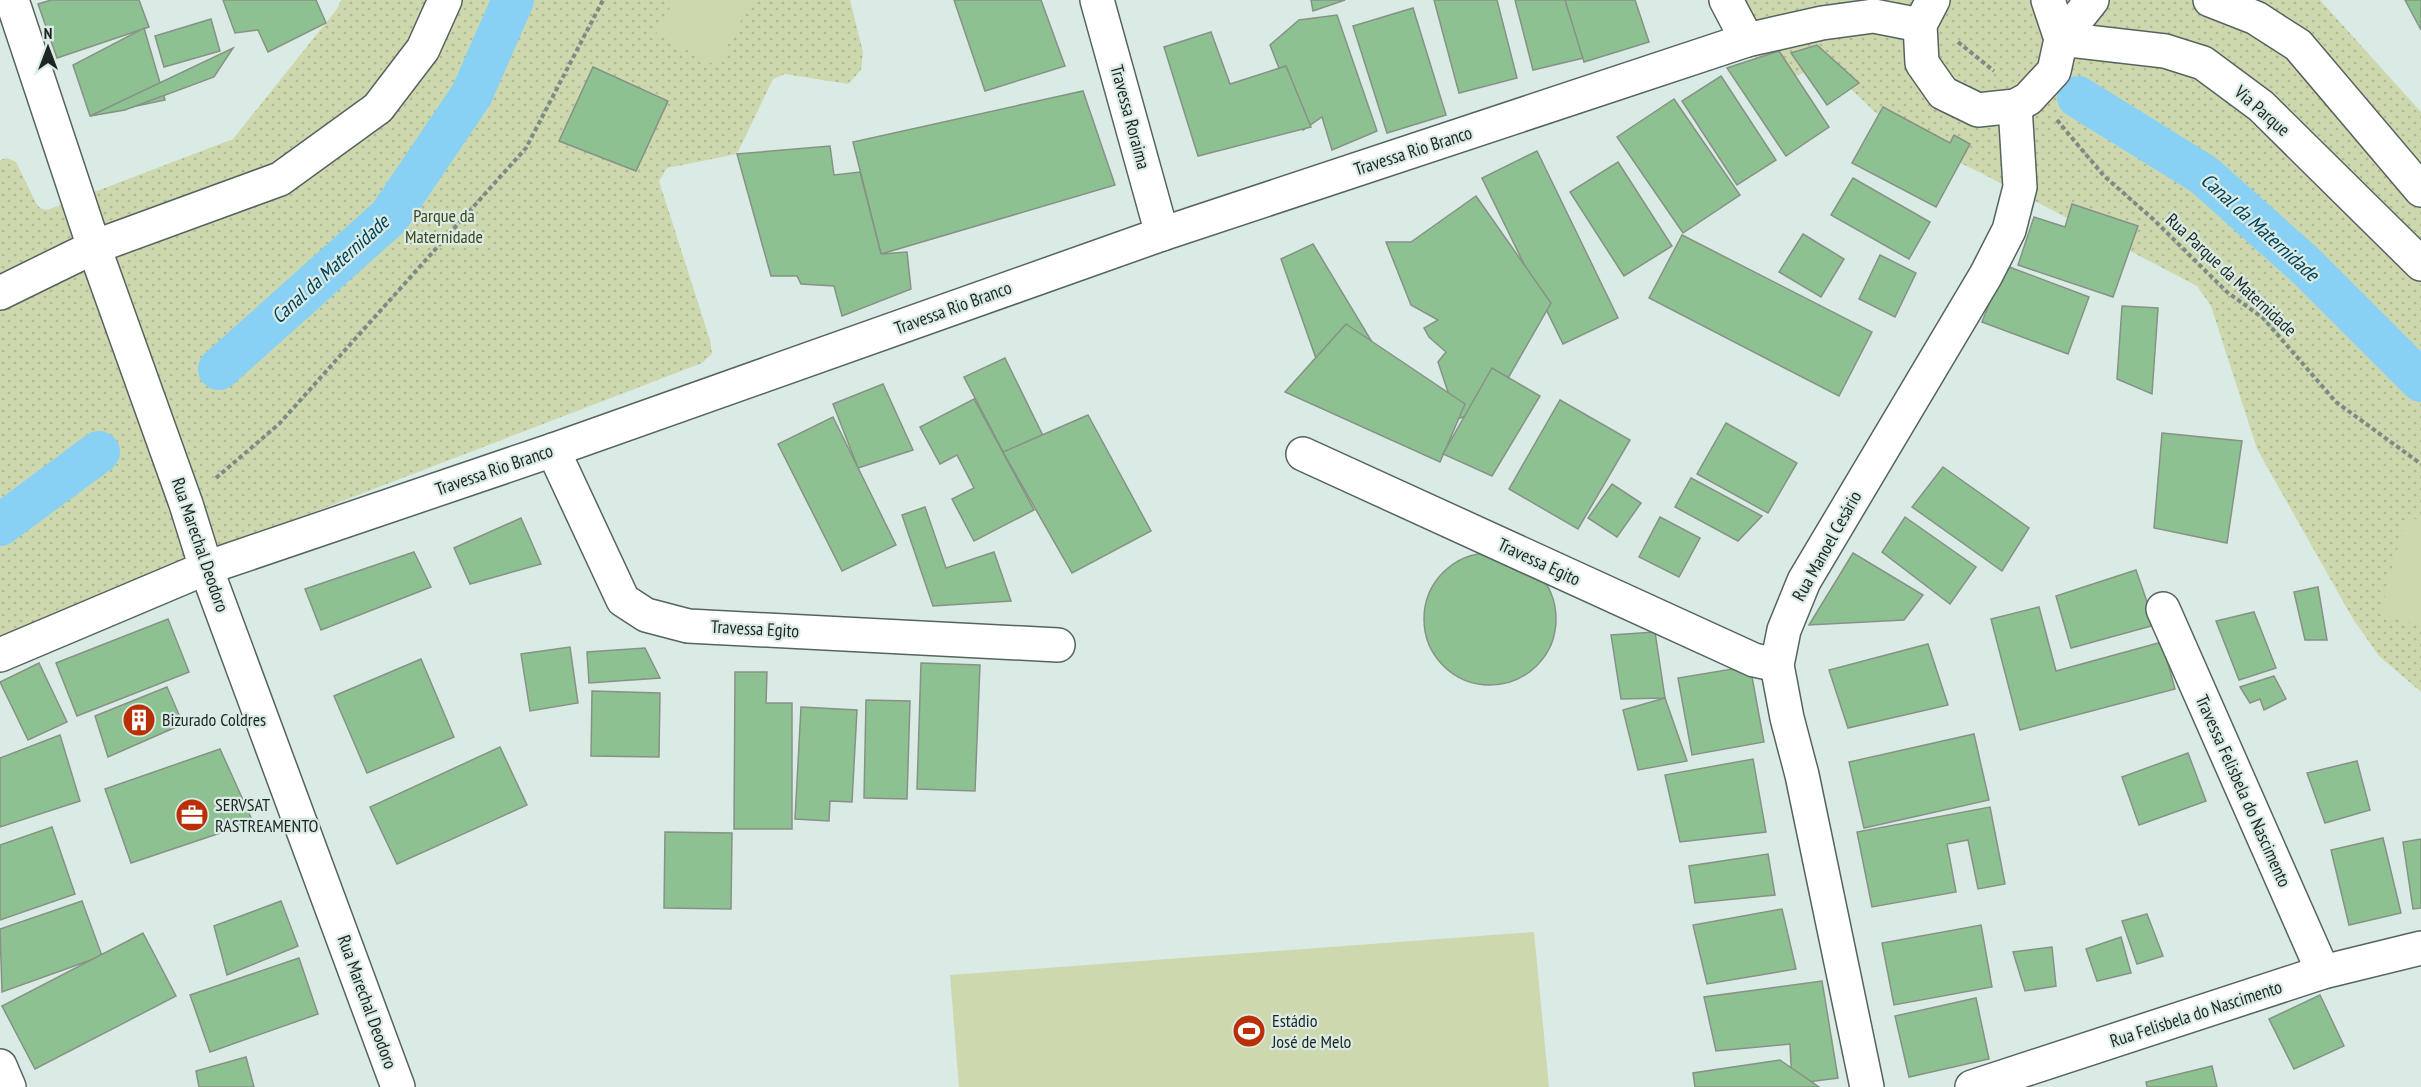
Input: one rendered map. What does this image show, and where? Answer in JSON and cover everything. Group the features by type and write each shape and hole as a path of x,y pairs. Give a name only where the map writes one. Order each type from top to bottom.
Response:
{"street":[{"name":"Rua Marechal Deodoro","path":"12,0 94,248 186,504 206,568 398,1087"},
{"path":"0,293 94,248 280,179 378,108 423,49 445,0"},
{"name":"Travessa Roraima","path":"1097,0 1162,234"},
{"path":"1725,0 1747,40"},
{"path":"2048,0 2061,39"},
{"path":"1926,14 1922,63 1943,93 1978,110 2022,102 2054,71 2061,39 2092,0"},
{"path":"2210,0 2256,18 2298,45"},
{"path":"2268,0 2298,45 2421,190"},
{"name":"Travessa Rio Branco","path":"0,655 206,568 553,450 1162,234 1747,40 1822,22 1874,16 1926,14"},
{"name":"Via Parque","path":"2061,39 2165,51 2203,63 2261,106 2421,264"},
{"name":"Rua Manoel Cesário","path":"1868,1087 1777,665 1784,630 1804,581 1986,275 2009,230 2020,186 2022,102"},
{"name":"Travessa Egito","path":"553,450 623,600 646,615 688,626 1058,645"},
{"name":"Travessa Egito","path":"1303,454 1754,660 1777,665"},
{"name":"Travessa Felisbela do Nascimento","path":"2163,609 2323,972"},
{"name":"Rua Felisbela do Nascimento","path":"1972,1087 2323,972 2421,948"},
{"path":"0,1066 9,1087"}],"path":[{"path":"186,504 279,424 526,148 603,0"},
{"name":"Rua Parque da Maternidade","path":"1926,14 2022,102 2057,120 2104,176 2153,219 2227,292 2263,318 2336,402 2421,464"}],"green space":[{"name":"Parque da Maternidade","path":"341,0 850,0 863,52 861,70 848,84 785,74 773,79 737,154 667,168 659,181 710,340 712,354 702,363 155,573 0,640 0,160 7,158 16,162 36,203 40,208 47,210 233,139 337,9"},
{"path":"674,0 752,0 717,66 656,34"},
{"path":"1741,0 2320,0 2421,112 2421,692 2379,656 2353,619 2257,449 2211,306 2197,286 1927,147 1876,113 1835,74 1815,68 1778,84 1758,84 1750,16"},
{"path":"2406,517 2421,520 2421,625 2380,614"},
{"name":"Estádio José de Melo","path":"1534,932 1549,1087 959,1087 950,975"}],"building":[{"path":"51,0 139,0 149,27 57,58 38,4"},
{"path":"223,0 316,0 326,23 268,52 258,30 235,33"},
{"path":"954,0 1041,0 1065,66 985,91"},
{"path":"1311,0 1345,0 1313,11"},
{"path":"1434,0 1497,0 1517,78 1459,93"},
{"path":"1515,0 1569,0 1584,58 1533,70"},
{"path":"1565,0 1635,0 1649,42 1584,62"},
{"path":"2405,0 2421,0 2421,30"},
{"path":"1413,8 1446,115 1387,133 1353,26"},
{"path":"1337,15 1377,131 1332,150 1322,117 1303,130 1270,45 1299,20"},
{"path":"211,19 220,51 164,67 155,36"},
{"path":"144,28 165,100 90,116 73,65"},
{"path":"1211,32 1230,84 1286,66 1311,127 1198,156 1164,47"},
{"path":"1817,45 1859,83 1827,105 1791,53"},
{"path":"233,48 214,77 125,110 90,116"},
{"path":"1779,51 1829,127 1786,156 1727,68"},
{"path":"593,67 668,101 636,171 559,141"},
{"path":"1721,76 1776,160 1737,185 1682,101"},
{"path":"1083,91 1115,185 881,254 853,142"},
{"path":"1674,99 1740,195 1683,233 1617,137"},
{"path":"1883,107 1950,143 1954,135 1970,144 1936,207 1852,163"},
{"path":"830,146 834,175 860,172 881,254 907,252 911,289 842,316 834,286 801,284 797,276 771,276 737,154"},
{"path":"1537,151 1618,318 1563,344 1482,178"},
{"path":"1618,162 1672,246 1624,276 1570,192"},
{"path":"1853,178 1930,222 1909,259 1831,215"},
{"path":"1476,196 1551,303 1491,408 1457,419 1438,362 1446,352 1429,337 1424,328 1438,320 1411,305 1386,242 1411,242"},
{"path":"2072,204 2138,226 2113,297 2018,265 2034,217 2065,227"},
{"path":"1803,234 1844,259 1821,297 1779,272"},
{"path":"1682,235 1872,332 1839,396 1649,298"},
{"path":"1313,244 1372,342 1331,401 1281,259"},
{"path":"1880,255 1916,273 1895,317 1859,299"},
{"path":"2004,265 2089,297 2068,354 1982,322"},
{"path":"2122,306 2158,308 2152,394 2117,379"},
{"path":"1346,324 1465,404 1440,462 1285,392"},
{"path":"1005,358 1047,444 1008,461 964,377"},
{"path":"1492,368 1540,396 1492,476 1443,454"},
{"path":"883,384 913,450 858,468 833,404"},
{"path":"974,399 1034,510 974,541 952,499 974,488 957,455 940,464 920,427"},
{"path":"1560,400 1630,440 1578,529 1509,489"},
{"path":"1088,415 1151,531 1072,573 1003,452"},
{"path":"833,417 896,545 842,571 778,444"},
{"path":"1726,423 1797,463 1768,513 1697,474"},
{"path":"2162,433 2242,441 2227,543 2154,528"},
{"path":"1943,467 2029,528 2002,571 1912,507"},
{"path":"1691,478 1762,516 1738,541 1675,507"},
{"path":"1612,484 1641,503 1617,537 1588,518"},
{"path":"925,507 946,568 994,552 1011,601 933,606 902,515"},
{"path":"1660,517 1700,538 1679,577 1639,557"},
{"path":"1905,517 1976,567 1950,604 1882,552"},
{"path":"521,518 541,564 470,584 454,548"},
{"path":"414,552 431,587 321,630 305,589"},
{"path":"1490,553 1515,558 1537,572 1551,594 1556,619 1551,644 1537,666 1515,680 1490,685 1465,680 1443,666 1429,644 1424,619 1429,594 1443,572 1465,558"},
{"path":"1853,553 1923,595 1904,620 1809,625"},
{"path":"2136,570 2155,625 2071,648 2056,596"},
{"path":"2318,587 2327,640 2305,640 2294,592"},
{"path":"2039,607 2056,671 2162,642 2175,689 2020,730 1991,619"},
{"path":"2254,612 2276,668 2239,680 2216,621"},
{"path":"168,619 189,672 77,716 56,663"},
{"path":"1655,632 1665,698 1621,699 1611,635"},
{"path":"1928,644 1948,705 1848,728 1829,670"},
{"path":"570,647 578,703 530,711 521,654"},
{"path":"645,648 660,678 589,683 587,652"},
{"path":"421,659 454,737 367,773 334,696"},
{"path":"39,663 67,722 28,740 0,682"},
{"path":"921,663 980,665 975,791 917,789"},
{"path":"1750,666 1764,742 1692,755 1678,678"},
{"path":"735,672 767,672 766,703 792,703 792,829 734,829"},
{"path":"2274,676 2286,699 2264,710 2260,699 2250,703 2240,687"},
{"name":"Bizurado Coldres","path":"167,687 183,724 108,757 95,716"},
{"path":"592,691 660,693 659,757 591,756"},
{"path":"1665,698 1687,761 1638,770 1623,710"},
{"path":"866,700 910,701 907,799 864,798"},
{"path":"801,707 857,710 852,802 830,801 829,821 795,819"},
{"path":"1974,734 1989,800 1864,828 1849,762"},
{"path":"60,735 80,801 0,827 0,758"},
{"path":"500,747 527,805 397,864 370,807"},
{"path":"220,749 253,822 131,863 105,789"},
{"path":"2188,753 2206,801 2139,825 2122,777"},
{"path":"1753,759 1766,832 1680,842 1665,775"},
{"path":"2357,761 2370,810 2325,823 2307,773"},
{"path":"1990,807 2005,884 1978,889 1968,840 1947,844 1956,892 1872,907 1857,832"},
{"path":"52,827 75,894 0,920 0,845"},
{"path":"665,832 732,833 731,909 664,908"},
{"path":"2383,838 2401,913 2349,925 2331,850"},
{"path":"2421,839 2421,908 2413,909 2403,842"},
{"path":"1768,854 1775,895 1695,903 1689,866"},
{"path":"82,901 102,956 2,992 0,929"},
{"path":"281,901 298,946 227,975 214,926"},
{"path":"1782,909 1796,969 1707,984 1693,925"},
{"path":"2147,914 2163,956 2137,964 2122,921"},
{"path":"1981,925 1992,987 1894,1005 1882,943"},
{"path":"143,933 176,996 35,1069 2,1006"},
{"path":"2121,937 2131,973 2097,981 2086,949"},
{"path":"2052,947 2056,986 2025,991 2013,952"},
{"path":"299,958 318,1014 210,1052 190,995"},
{"path":"1822,981 1838,1078 1792,1084 1790,1044 1716,1051 1704,997"},
{"path":"2320,995 2344,1046 2294,1069 2269,1019"},
{"path":"1976,998 1989,1059 1909,1077 1895,1016"},
{"path":"246,1057 254,1087 199,1087 196,1071"},
{"path":"1780,1060 1819,1087 1695,1087 1693,1073"},
{"path":"2212,1066 2217,1087 2147,1087 2146,1082"}],"waterway":[{"name":"Canal da Maternidade","path":"219,369 389,217 472,94 513,0"},
{"name":"Canal da Maternidade","path":"2078,97 2204,175 2305,265 2421,381"},
{"name":"Canal da Maternidade","path":"0,525 99,452"}],"place":[{"name":"Bizurado Coldres","path":"139,720"},
{"name":"SERVSAT RASTREAMENTO","path":"192,815"},
{"name":"Estádio José de Melo","path":"1249,1031"}]}
